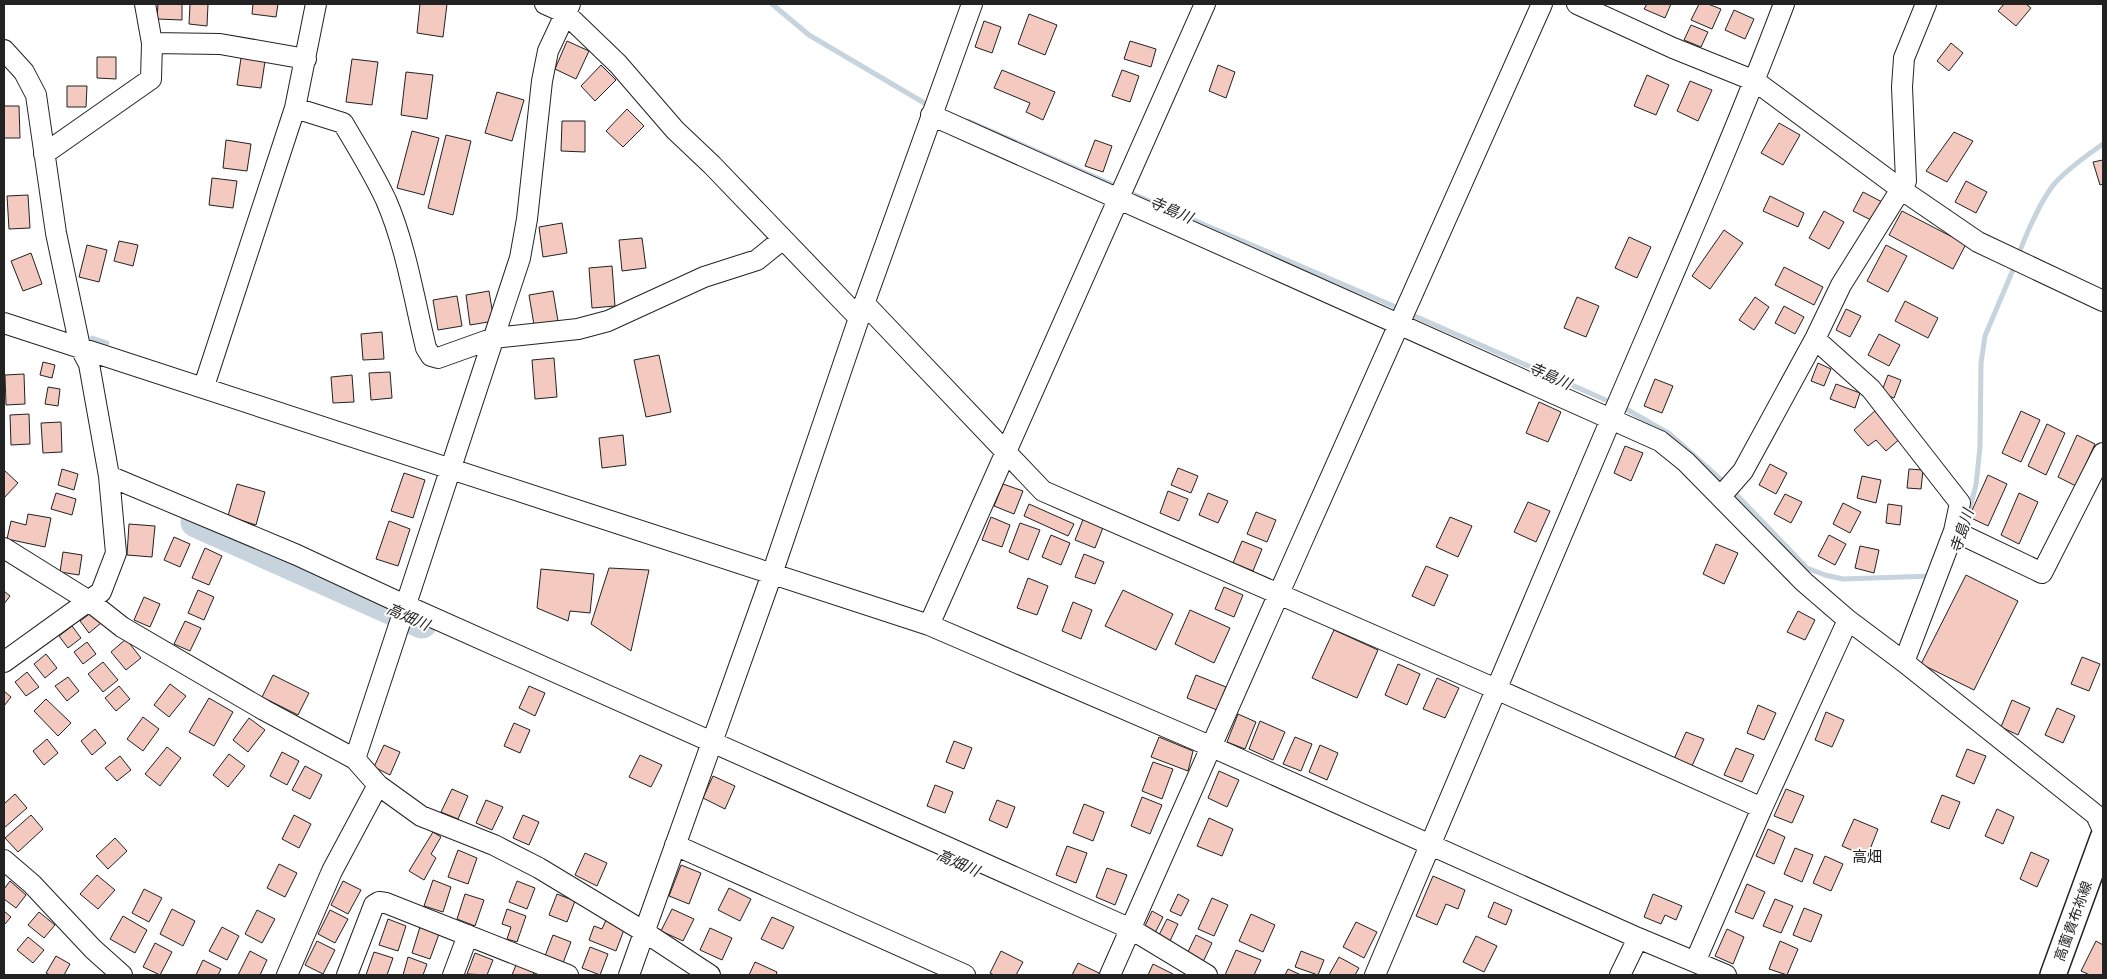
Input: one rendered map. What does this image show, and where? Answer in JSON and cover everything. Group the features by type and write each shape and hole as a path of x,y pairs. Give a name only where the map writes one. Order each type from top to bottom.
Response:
{"main road":[{"name":"高薗貴布祢線","path":"2056,974 2103,838"}],"street":[{"path":"44,154 151,79 152,43 145,4"},
{"path":"202,386 206,380 295,108 316,4"},
{"path":"545,4 568,8 675,130 712,165 783,239 862,310 1007,452 1043,491 1496,689 1762,808"},
{"path":"629,975 772,574 862,310 972,4"},
{"path":"929,625 1204,4"},
{"path":"1110,975 1210,746 1542,4"},
{"path":"1576,4 1673,48 1755,81 1902,190 1978,242 2103,301"},
{"path":"1376,975 1496,689 1694,228 1755,81 1784,4"},
{"path":"1726,490 1743,471 1815,339 1841,286 1906,181 1902,87 1904,58 1926,4"},
{"path":"355,760 520,258 527,220 542,81 548,51 568,8"},
{"path":"152,43 220,44 306,59"},
{"path":"4,50 24,72 36,95 56,232 80,348 88,364 109,476 116,553 101,592 4,662"},
{"path":"295,108 343,123 364,158 386,201 399,238 426,348 431,356 438,358 494,338 578,329 608,321 704,277 758,260 783,239"},
{"path":"931,115 1121,192 1399,323 1660,441 1726,490 1804,582 1848,620 1904,662 2096,816 2103,830"},
{"path":"4,322 929,625 1210,746 1638,938 1726,975"},
{"path":"1815,339 1871,389 1960,503 1959,534 1937,575 1904,662"},
{"path":"1959,534 2042,574 2103,453"},
{"path":"109,476 297,554 404,612 591,687 1129,935 1207,975"},
{"path":"4,548 89,601 122,627 264,710 355,760 378,785 421,816 494,845 539,868 710,975"},
{"path":"1696,962 1762,808 1848,620"},
{"path":"287,975 332,871 378,785"},
{"path":"676,845 965,975"},
{"path":"4,860 32,884 93,949 122,975"},
{"path":"348,975 374,905 379,902 468,935 561,974"},
{"path":"453,975 468,935"},
{"path":"1620,975 1638,938"}],"building":[{"path":"158,4 182,4 182,20 157,19"},
{"path":"190,4 208,4 207,26 189,24"},
{"path":"253,4 278,4 276,17 252,14"},
{"path":"420,4 447,4 443,37 417,33"},
{"path":"1647,4 1671,4 1665,18 1644,9"},
{"path":"1699,4 1708,4 1721,9 1712,29 1691,20"},
{"path":"2004,4 2026,4 2031,8 2016,26 1998,11"},
{"path":"1734,10 1754,19 1745,39 1725,30"},
{"path":"1029,14 1057,25 1045,55 1018,44"},
{"path":"984,21 1001,27 992,53 975,47"},
{"path":"1691,25 1708,32 1701,47 1684,40"},
{"path":"567,41 589,51 576,79 555,69"},
{"path":"1130,41 1156,49 1151,67 1124,59"},
{"path":"1951,43 1963,53 1949,71 1937,61"},
{"path":"97,57 116,57 116,79 97,78"},
{"path":"241,58 265,61 261,88 237,85"},
{"path":"352,59 378,62 372,105 346,102"},
{"path":"601,65 616,80 595,101 581,86"},
{"path":"1218,65 1235,72 1226,98 1209,91"},
{"path":"1002,70 1055,92 1043,120 1026,112 1030,103 994,88"},
{"path":"1122,70 1139,76 1130,102 1112,96"},
{"path":"406,72 433,75 427,119 401,115"},
{"path":"1647,75 1669,85 1656,115 1634,106"},
{"path":"1690,81 1712,90 1698,121 1677,111"},
{"path":"67,86 87,86 86,107 67,107"},
{"path":"497,92 524,100 512,141 485,133"},
{"path":"4,106 19,106 20,138 4,138"},
{"path":"627,109 644,126 623,147 606,131"},
{"path":"562,121 585,121 585,152 561,151"},
{"path":"1779,123 1800,135 1783,165 1761,153"},
{"path":"412,131 439,138 424,195 397,188"},
{"path":"1954,132 1973,141 1947,182 1926,171"},
{"path":"446,135 471,141 453,215 428,208"},
{"path":"226,140 251,144 247,171 223,168"},
{"path":"1095,140 1112,146 1103,172 1085,166"},
{"path":"2103,160 2103,184 2100,185 2093,162"},
{"path":"212,178 237,181 233,208 209,205"},
{"path":"1966,181 1987,192 1976,213 1955,202"},
{"path":"1863,192 1884,203 1875,222 1853,211"},
{"path":"28,195 30,228 9,229 7,196"},
{"path":"1770,196 1804,213 1798,227 1763,211"},
{"path":"1824,211 1844,222 1829,249 1809,238"},
{"path":"1902,211 1966,244 1953,269 1889,235"},
{"path":"562,223 567,253 543,257 539,227"},
{"path":"1724,230 1743,243 1710,289 1692,276"},
{"path":"1629,237 1651,247 1637,278 1615,268"},
{"path":"642,238 646,268 622,271 619,240"},
{"path":"119,241 138,245 133,266 114,261"},
{"path":"87,245 107,250 99,282 79,277"},
{"path":"1886,245 1907,256 1888,292 1867,281"},
{"path":"31,253 42,284 23,291 11,261"},
{"path":"612,266 615,306 592,308 589,268"},
{"path":"1784,267 1823,287 1814,305 1775,285"},
{"path":"489,291 494,321 470,325 466,295"},
{"path":"553,291 558,321 534,325 529,295"},
{"path":"457,296 462,326 438,330 433,300"},
{"path":"1577,297 1599,306 1586,337 1564,328"},
{"path":"1755,297 1769,307 1754,330 1739,320"},
{"path":"1905,301 1938,318 1928,338 1895,321"},
{"path":"1784,306 1804,317 1795,334 1775,323"},
{"path":"1846,309 1861,316 1850,337 1836,330"},
{"path":"382,332 384,359 363,360 361,334"},
{"path":"1879,334 1900,345 1889,366 1868,355"},
{"path":"659,355 671,412 646,417 634,360"},
{"path":"554,358 557,397 535,399 532,360"},
{"path":"43,362 55,365 52,378 40,375"},
{"path":"1818,363 1831,369 1824,386 1811,381"},
{"path":"390,372 392,398 371,400 369,373"},
{"path":"24,374 25,404 6,405 5,375"},
{"path":"352,375 354,402 333,403 331,377"},
{"path":"1888,375 1901,380 1894,398 1881,393"},
{"path":"1655,379 1673,386 1662,413 1644,406"},
{"path":"1836,384 1860,393 1855,408 1830,399"},
{"path":"48,387 60,389 58,406 45,404"},
{"path":"1539,402 1561,412 1548,442 1526,433"},
{"path":"1877,409 1902,437 1886,451 1876,440 1868,446 1854,430"},
{"path":"2021,411 2040,420 2021,462 2002,453"},
{"path":"29,414 30,444 11,445 10,415"},
{"path":"61,422 62,452 43,453 41,423"},
{"path":"2047,424 2065,433 2046,475 2028,466"},
{"path":"623,435 626,465 602,468 599,438"},
{"path":"2077,435 2095,444 2076,486 2058,477"},
{"path":"1625,446 1643,453 1631,481 1614,473"},
{"path":"1770,464 1787,473 1776,494 1759,485"},
{"path":"1178,468 1198,476 1191,493 1171,485"},
{"path":"62,469 78,474 74,490 58,485"},
{"path":"1909,469 1923,470 1921,489 1907,488"},
{"path":"4,470 18,483 4,498"},
{"path":"404,473 425,480 413,518 391,511"},
{"path":"1988,475 2007,484 1988,526 1969,517"},
{"path":"1862,476 1881,480 1876,503 1857,498"},
{"path":"237,484 265,492 256,525 228,516"},
{"path":"1003,484 1023,491 1014,514 994,506"},
{"path":"1168,491 1188,499 1179,521 1160,513"},
{"path":"56,493 76,499 72,515 51,509"},
{"path":"1208,493 1228,501 1218,523 1199,515"},
{"path":"2019,493 2038,502 2019,544 2001,535"},
{"path":"1785,494 1802,502 1791,523 1774,514"},
{"path":"1528,502 1550,511 1536,542 1514,532"},
{"path":"1843,503 1861,512 1850,533 1833,524"},
{"path":"1029,504 1074,524 1068,536 1024,516"},
{"path":"1888,504 1902,506 1900,525 1886,523"},
{"path":"1256,512 1276,520 1267,542 1247,534"},
{"path":"28,514 51,518 45,547 7,539 11,521 26,525"},
{"path":"991,517 1010,525 1002,547 982,540"},
{"path":"1084,517 1104,525 1095,548 1075,540"},
{"path":"1450,517 1472,526 1458,557 1436,547"},
{"path":"389,521 410,529 398,566 376,559"},
{"path":"1020,523 1040,530 1028,560 1009,552"},
{"path":"129,524 155,526 152,557 127,555"},
{"path":"1051,535 1070,543 1061,565 1042,557"},
{"path":"1829,535 1846,544 1835,565 1818,556"},
{"path":"174,537 190,544 180,567 164,560"},
{"path":"1242,541 1262,549 1253,571 1233,563"},
{"path":"1716,544 1738,553 1724,584 1703,574"},
{"path":"1860,546 1879,550 1874,573 1855,568"},
{"path":"205,548 222,556 209,585 192,578"},
{"path":"63,552 82,555 79,575 60,572"},
{"path":"1084,554 1104,562 1095,584 1075,577"},
{"path":"1426,566 1448,575 1434,606 1412,596"},
{"path":"609,568 649,570 631,651 591,624"},
{"path":"541,569 594,574 590,613 570,611 568,621 537,608"},
{"path":"1966,575 2018,601 1974,690 1921,664"},
{"path":"1028,578 1048,586 1037,615 1017,608"},
{"path":"1224,587 1243,595 1234,617 1215,609"},
{"path":"198,590 214,597 204,620 188,613"},
{"path":"1123,590 1173,614 1156,650 1105,626"},
{"path":"4,591 10,596 4,604"},
{"path":"144,597 160,604 150,627 134,620"},
{"path":"1073,602 1092,610 1081,639 1062,631"},
{"path":"1190,610 1230,628 1214,663 1175,644"},
{"path":"1798,611 1815,620 1805,640 1787,632"},
{"path":"92,612 101,623 89,633 80,621"},
{"path":"185,621 201,628 190,651 174,644"},
{"path":"72,626 81,638 68,648 59,636"},
{"path":"1334,630 1378,650 1357,698 1312,678"},
{"path":"126,639 141,658 126,670 111,652"},
{"path":"87,642 96,654 83,664 74,652"},
{"path":"46,654 57,668 45,678 34,664"},
{"path":"2082,657 2100,664 2089,691 2071,684"},
{"path":"103,662 118,680 103,692 88,674"},
{"path":"1398,664 1420,674 1407,705 1385,695"},
{"path":"27,672 39,687 26,696 15,682"},
{"path":"273,675 309,693 298,715 262,697"},
{"path":"1196,675 1226,687 1217,710 1187,698"},
{"path":"68,677 79,691 67,701 55,686"},
{"path":"1437,678 1459,688 1445,718 1423,709"},
{"path":"170,684 186,696 169,717 154,705"},
{"path":"119,686 130,699 116,711 105,698"},
{"path":"529,686 545,693 535,716 519,708"},
{"path":"4,691 11,697 4,706"},
{"path":"209,698 233,712 214,746 189,732"},
{"path":"46,699 71,723 58,736 34,711"},
{"path":"2012,700 2030,708 2018,735 2001,727"},
{"path":"1758,705 1776,713 1764,740 1747,733"},
{"path":"2057,708 2075,716 2063,743 2045,735"},
{"path":"1826,712 1844,720 1832,747 1815,740"},
{"path":"1238,714 1256,722 1245,749 1227,742"},
{"path":"143,717 159,729 143,751 127,739"},
{"path":"249,718 265,730 248,752 233,740"},
{"path":"1260,721 1285,732 1273,760 1249,749"},
{"path":"514,723 530,730 520,753 504,746"},
{"path":"95,729 106,743 92,755 81,741"},
{"path":"1686,732 1704,739 1692,766 1674,759"},
{"path":"1159,737 1193,751 1188,771 1151,757"},
{"path":"1295,737 1312,744 1301,771 1283,764"},
{"path":"47,739 58,753 44,765 33,751"},
{"path":"954,741 972,748 964,769 946,762"},
{"path":"384,745 400,752 390,775 374,767"},
{"path":"1320,745 1338,753 1327,780 1309,772"},
{"path":"167,747 181,758 160,786 145,774"},
{"path":"1736,748 1754,755 1742,782 1724,775"},
{"path":"1967,749 1986,756 1974,784 1956,776"},
{"path":"282,752 299,761 287,785 270,776"},
{"path":"229,754 245,766 228,787 213,775"},
{"path":"640,755 662,765 651,787 629,777"},
{"path":"120,756 131,770 117,781 105,768"},
{"path":"1153,762 1173,769 1162,799 1142,791"},
{"path":"305,766 322,775 310,799 292,790"},
{"path":"1219,771 1239,780 1227,807 1208,798"},
{"path":"713,776 735,786 725,809 703,798"},
{"path":"935,785 953,792 945,813 927,806"},
{"path":"452,789 468,796 458,819 441,812"},
{"path":"1786,789 1804,796 1792,823 1774,816"},
{"path":"15,794 27,808 4,828 4,804"},
{"path":"1942,795 1960,802 1949,829 1931,822"},
{"path":"1142,797 1162,805 1150,834 1131,826"},
{"path":"486,800 503,807 492,830 476,823"},
{"path":"997,800 1015,807 1007,828 989,820"},
{"path":"1084,804 1104,812 1093,841 1073,833"},
{"path":"1997,809 2014,817 2003,844 1985,836"},
{"path":"31,815 43,829 18,852 5,838"},
{"path":"294,815 311,824 299,848 282,839"},
{"path":"523,815 539,822 529,845 513,838"},
{"path":"1209,818 1233,829 1222,856 1197,846"},
{"path":"1854,819 1878,829 1867,857 1842,846"},
{"path":"1768,829 1785,837 1774,864 1756,856"},
{"path":"433,832 441,837 431,854 436,858 424,880 409,871"},
{"path":"115,838 127,851 108,869 96,856"},
{"path":"1067,846 1087,853 1076,883 1056,875"},
{"path":"1795,848 1813,855 1802,882 1784,874"},
{"path":"458,850 477,858 468,884 448,877"},
{"path":"2031,852 2049,860 2037,887 2020,879"},
{"path":"585,853 607,863 597,886 575,875"},
{"path":"1825,856 1843,864 1831,891 1813,883"},
{"path":"279,864 297,873 285,897 267,888"},
{"path":"681,865 701,873 689,904 669,896"},
{"path":"1107,868 1127,875 1115,905 1096,897"},
{"path":"97,875 115,890 98,909 80,894"},
{"path":"1433,876 1465,890 1458,909 1446,904 1437,925 1416,916"},
{"path":"433,880 451,887 443,912 424,906"},
{"path":"10,881 26,895 16,908 4,899 4,889"},
{"path":"343,881 361,890 348,914 331,905"},
{"path":"517,881 535,888 527,909 509,902"},
{"path":"1747,884 1765,892 1753,919 1735,912"},
{"path":"729,888 751,899 740,921 718,910"},
{"path":"144,889 162,898 149,922 132,913"},
{"path":"465,894 484,900 475,926 457,919"},
{"path":"557,894 575,901 567,922 549,915"},
{"path":"1178,894 1189,900 1181,916 1170,911"},
{"path":"1653,894 1682,906 1676,920 1665,915 1661,924 1644,917"},
{"path":"1212,898 1228,905 1214,936 1198,929"},
{"path":"1775,899 1793,906 1781,933 1763,926"},
{"path":"1494,902 1512,910 1506,925 1488,917"},
{"path":"1804,908 1822,915 1811,942 1793,935"},
{"path":"172,909 195,921 183,946 160,934"},
{"path":"507,909 526,916 517,942 507,939 511,927 502,924"},
{"path":"672,909 694,919 683,941 661,931"},
{"path":"257,910 275,919 262,943 245,934"},
{"path":"330,910 348,919 335,943 318,934"},
{"path":"4,911 11,917 4,925"},
{"path":"1152,911 1163,917 1155,933 1144,928"},
{"path":"39,912 55,925 44,938 28,925"},
{"path":"1251,914 1275,925 1263,952 1239,941"},
{"path":"123,916 147,930 135,953 110,939"},
{"path":"772,917 794,927 783,949 761,939"},
{"path":"388,919 406,926 398,951 379,945"},
{"path":"1167,919 1178,924 1170,941 1159,935"},
{"path":"606,920 625,927 616,951 589,940 594,926 602,929"},
{"path":"1356,922 1377,932 1364,958 1343,947"},
{"path":"222,927 239,936 227,960 209,951"},
{"path":"420,927 439,934 430,959 412,953"},
{"path":"710,928 732,938 722,960 700,950"},
{"path":"1727,929 1744,937 1733,964 1715,956"},
{"path":"553,935 571,942 563,963 545,956"},
{"path":"1196,935 1212,943 1203,962 1187,954"},
{"path":"1476,936 1497,946 1484,972 1463,962"},
{"path":"28,937 44,950 33,963 17,950"},
{"path":"317,941 335,950 323,974 305,965"},
{"path":"1780,941 1798,949 1787,975 1769,969"},
{"path":"2096,941 2103,945 2103,975 2090,975 2081,971"},
{"path":"155,943 172,952 160,975 143,967"},
{"path":"590,947 608,954 600,975 582,968"},
{"path":"1236,950 1261,960 1254,975 1225,975"},
{"path":"250,951 267,960 260,975 238,975"},
{"path":"1001,951 1023,962 1016,975 994,975 990,973"},
{"path":"1301,951 1324,960 1318,975 1295,967"},
{"path":"374,952 393,958 387,975 366,975"},
{"path":"475,953 493,960 487,975 467,974"},
{"path":"56,956 70,964 64,975 50,975 46,973"},
{"path":"408,957 427,964 423,975 403,975"},
{"path":"1339,957 1359,968 1355,975 1329,975"},
{"path":"203,960 221,969 218,975 196,975"},
{"path":"755,962 777,972 776,975 749,975"},
{"path":"1078,963 1099,973 1099,975 1072,975"},
{"path":"1153,964 1173,974 1148,975"},
{"path":"516,965 534,972 533,975 512,975"},
{"path":"1288,969 1301,975 1285,975"}],"waterway":[{"name":"寺島川","path":"772,4 809,35 926,104"},
{"name":"寺島川","path":"968,121 1118,187"},
{"name":"寺島川","path":"2018,257 2034,218 2055,183 2072,167 2103,144"},
{"name":"寺島川","path":"1126,191 1398,308"},
{"name":"寺島川","path":"1964,530 1976,485 1980,447 1981,363 1985,336 2015,265"},
{"name":"寺島川","path":"1410,314 1608,401"},
{"path":"92,338 107,343"},
{"name":"寺島川","path":"1626,409 1670,434 1725,483"},
{"name":"寺島川","path":"1731,489 1807,568 1843,579 1932,576"},
{"name":"高畑川","path":"196,522 422,623"}],"district":[{"name":"高畑","path":"1867,857"}]}
